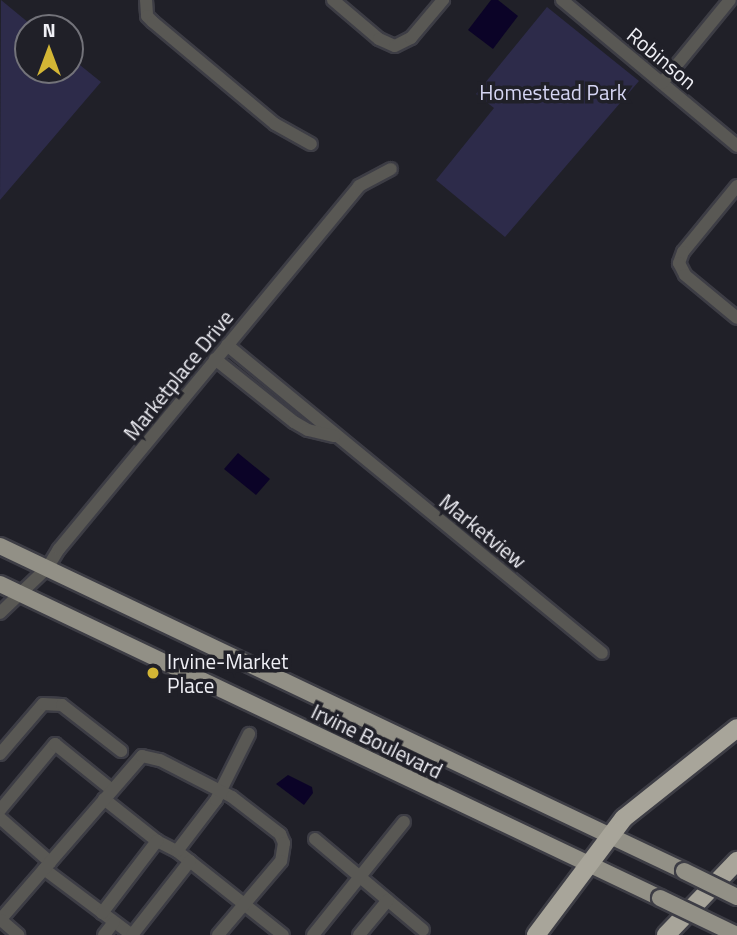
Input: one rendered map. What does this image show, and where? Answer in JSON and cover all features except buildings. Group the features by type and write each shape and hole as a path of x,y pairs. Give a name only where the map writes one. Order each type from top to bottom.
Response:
{"highway":[{"path":"536,935 624,818 737,728"},
{"path":"666,935 737,861"}],"main road":[{"name":"Irvine Boulevard","path":"0,546 610,834 737,897"},
{"name":"Irvine Boulevard","path":"0,584 737,935"}],"street":[{"path":"146,0 147,16 153,22 275,124 311,144"},
{"path":"333,0 379,39 395,46 411,38 443,0"},
{"path":"662,83 730,0"},
{"name":"Robinson","path":"565,1 737,146"},
{"name":"Marketplace Drive","path":"0,612 48,567 215,359 359,186 391,169"},
{"path":"737,186 683,252 679,263 685,275 737,318"},
{"name":"Marketview","path":"227,345 602,653"},
{"name":"Marketview","path":"215,359 293,422 308,430 341,438"},
{"path":"0,754 43,704 62,705 121,751"},
{"path":"177,850 221,791 249,734"},
{"path":"0,810 55,744 158,841 177,850 283,935"},
{"path":"18,935 1,916 142,756 160,760 221,791 280,834 284,843 281,861 218,935"},
{"path":"0,818 47,865 131,935 190,860"},
{"path":"313,935 404,822"},
{"path":"315,839 423,930"},
{"path":"102,913 158,841"},
{"path":"359,935 388,900"},
{"path":"104,935 114,922"}],"green space":[{"path":"1,0 18,14 14,14 14,84 84,84 84,68 101,82 0,200"},
{"name":"Homestead Park","path":"547,7 639,81 505,237 436,180 494,108 476,94"}],"shaded area":[{"path":"491,0 498,0 518,16 493,49 468,30"},
{"path":"238,453 270,479 256,495 224,469"},
{"path":"288,775 312,787 313,793 304,805 276,784"}],"place":[{"name":"Irvine-Market Place","path":"153,673"}]}
